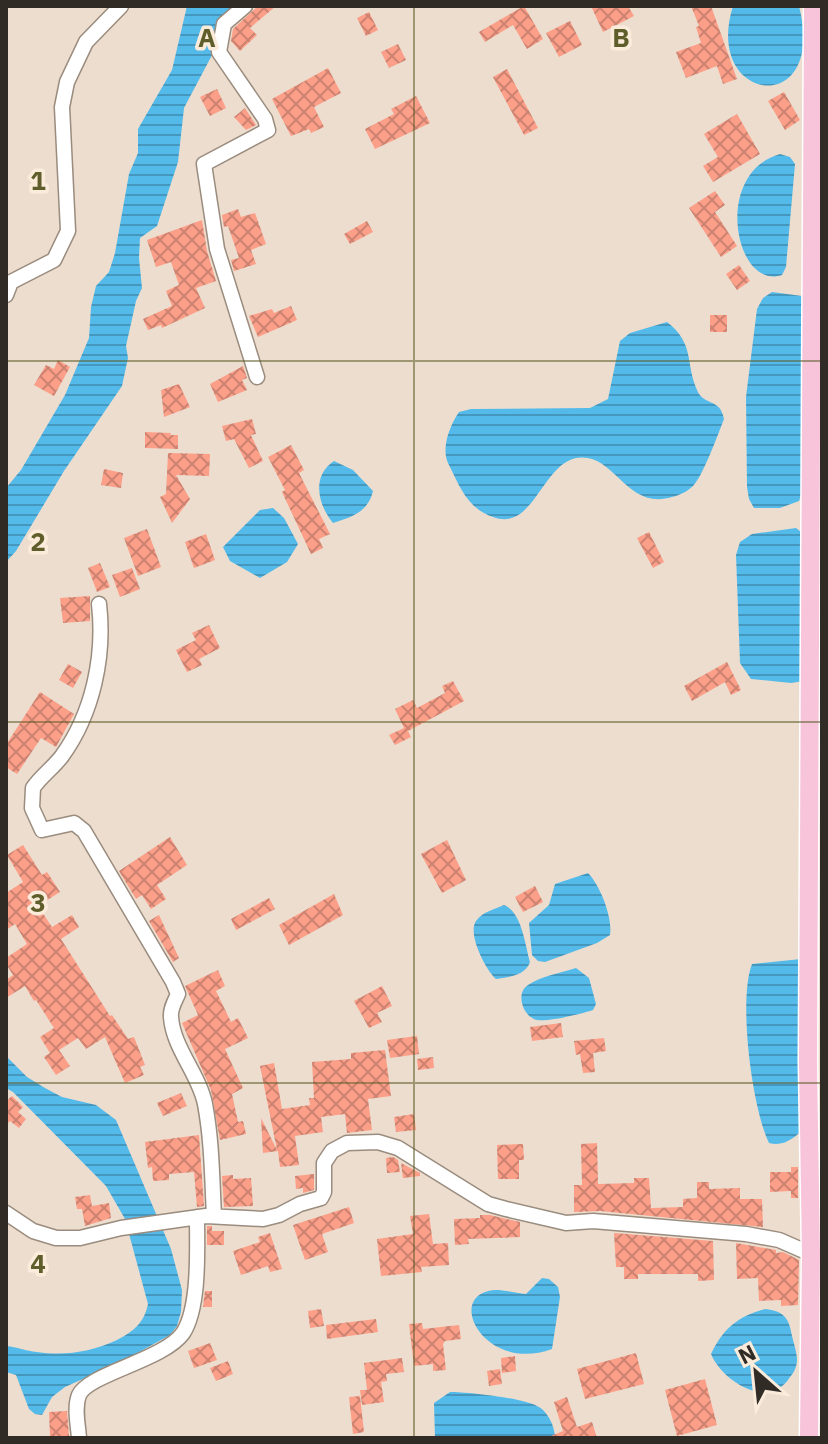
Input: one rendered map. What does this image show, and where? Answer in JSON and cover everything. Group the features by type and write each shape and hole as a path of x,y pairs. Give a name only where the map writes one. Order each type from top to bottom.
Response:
{"main road":[{"path":"809,1438 815,1376 808,1063 818,94 813,6"}],"street":[{"path":"8,287 54,260 68,231 62,107 67,82 86,42 121,6"},
{"path":"245,6 224,24 219,52 265,119 268,130 204,164 217,249 257,377"},
{"path":"99,604 102,634 88,711 59,759 33,788 32,808 42,830 74,823 84,831 173,982 178,994 170,1018 204,1100 214,1216"},
{"path":"6,1213 33,1231 56,1238 80,1238 121,1228 197,1217 263,1219 321,1198 324,1192 324,1163 332,1151 347,1143 378,1142 398,1148 488,1204 506,1209 566,1223 593,1221 746,1234 779,1240 811,1254"},
{"path":"79,1438 77,1409 81,1391 90,1382 116,1373 169,1346 181,1336 192,1309 197,1217"}],"water":[{"path":"187,6 238,6 184,108 178,162 157,226 140,238 142,288 126,346 128,358 122,386 6,562 6,488 21,470 65,395 89,338 96,286 109,272 115,253 129,174 138,153 138,129 172,70"},
{"path":"733,6 799,6 803,43 797,68 783,82 765,86 748,79 734,63 728,39"},
{"path":"780,154 790,157 795,164 786,267 782,275 766,275 752,266 743,249 738,228 738,205 745,183 759,165"},
{"path":"772,292 802,296 807,304 803,490 799,501 780,508 754,508 747,487 746,397 757,309 763,298"},
{"path":"667,322 686,346 697,390 704,399 719,408 724,419 706,464 693,486 672,497 656,499 643,496 601,463 589,458 576,458 554,472 528,507 518,515 507,519 493,517 470,502 446,457 452,423 459,412 471,409 590,408 608,399 620,341 630,333"},
{"path":"334,461 353,470 373,491 363,509 333,523 319,491 322,474"},
{"path":"273,508 284,518 298,544 287,562 260,578 230,561 223,547 260,510"},
{"path":"796,528 805,535 804,681 791,683 751,679 740,663 736,555 740,542 752,534"},
{"path":"588,873 605,902 610,935 597,943 545,962 538,961 532,955 529,923 549,905 555,884"},
{"path":"504,905 519,922 530,962 520,973 496,979 479,952 474,927 482,915"},
{"path":"801,959 805,1128 788,1141 774,1144 769,1143 763,1127 752,1080 747,1027 748,981 752,964"},
{"path":"576,968 589,978 596,1004 593,1010 565,1017 532,1018 522,1004 524,989 539,979"},
{"path":"6,1056 27,1077 45,1088 62,1097 96,1105 116,1120 171,1249 182,1290 181,1312 177,1326 170,1335 123,1361 65,1387 52,1397 42,1415 29,1409 16,1375 6,1372 6,1346 58,1354 97,1348 133,1330 144,1316 148,1304 125,1219 106,1186 6,1088"},
{"path":"542,1278 549,1279 558,1287 560,1297 552,1349 528,1354 507,1351 490,1342 478,1330 472,1317 472,1304 480,1295 495,1290 526,1294"},
{"path":"765,1309 781,1314 787,1320 797,1362 793,1374 781,1387 770,1392 759,1392 735,1382 711,1354 732,1325 747,1315"},
{"path":"450,1392 508,1398 537,1406 550,1420 555,1438 435,1438 434,1403"}],"building":[{"path":"258,6 276,6 250,28 257,35 240,51 231,41 233,29"},
{"path":"524,6 543,39 527,49 513,25 485,42 479,32"},
{"path":"591,6 628,6 634,16 603,32"},
{"path":"691,6 711,6 737,79 723,84 717,66 686,78 676,52 701,43 696,27 699,26"},
{"path":"369,12 378,30 366,36 357,18"},
{"path":"570,21 582,45 559,57 546,33"},
{"path":"398,44 406,60 389,68 381,52"},
{"path":"328,68 341,93 314,107 324,127 291,136 272,99"},
{"path":"507,69 538,128 524,135 493,77"},
{"path":"217,89 226,108 210,116 200,97"},
{"path":"784,92 800,120 785,130 768,101"},
{"path":"416,96 430,123 375,149 365,129 394,114 391,109"},
{"path":"245,108 256,125 246,130 234,117"},
{"path":"737,114 760,154 713,182 703,166 718,157 704,134"},
{"path":"715,191 725,205 715,212 737,246 721,257 689,208"},
{"path":"238,209 241,217 255,213 266,244 251,250 256,264 234,271 231,260 239,258 228,226 224,227 222,215"},
{"path":"202,220 216,281 196,288 205,308 162,328 161,325 148,330 143,319 172,306 166,291 179,285 171,262 156,267 147,240"},
{"path":"367,221 373,232 350,244 344,234"},
{"path":"739,265 750,281 737,290 726,274"},
{"path":"291,306 297,320 258,337 249,316 272,309 274,313"},
{"path":"710,315 727,315 727,332 710,332"},
{"path":"58,360 70,367 54,396 34,385 46,365 54,369"},
{"path":"243,366 247,378 242,380 247,390 218,402 210,384"},
{"path":"179,384 190,407 164,417 161,390"},
{"path":"252,419 256,434 251,435 263,461 249,468 234,439 226,441 222,426"},
{"path":"145,432 178,435 178,449 145,448"},
{"path":"291,445 304,470 299,473 330,534 319,539 323,548 311,554 268,457"},
{"path":"168,453 210,454 209,476 176,475 190,499 172,523 160,497 166,494"},
{"path":"104,469 123,473 121,488 101,485"},
{"path":"147,529 161,567 138,576 124,538"},
{"path":"649,532 664,562 653,568 637,538"},
{"path":"206,534 215,560 194,568 185,542"},
{"path":"100,563 110,587 97,592 88,568"},
{"path":"132,568 140,589 120,597 112,575"},
{"path":"90,596 90,621 63,623 60,598"},
{"path":"209,625 220,648 199,659 202,665 187,672 176,650 196,640 192,633"},
{"path":"727,662 741,690 731,695 725,682 692,701 684,686"},
{"path":"68,664 82,672 73,688 59,680"},
{"path":"453,681 464,701 408,731 411,737 395,745 389,735 404,728 395,709 413,700 417,708 445,693 442,686"},
{"path":"40,692 74,714 56,747 41,738 17,774 6,767 6,745"},
{"path":"170,837 187,865 157,885 166,899 151,909 142,895 136,899 119,871"},
{"path":"447,840 466,880 442,893 421,854"},
{"path":"23,845 42,875 47,872 60,892 38,906 52,927 72,915 79,927 61,939 110,1016 128,1039 134,1037 145,1065 140,1067 144,1075 125,1083 105,1037 86,1049 78,1038 59,1050 70,1066 56,1075 44,1057 50,1053 40,1037 54,1028 36,1000 25,986 6,998 6,980 13,975 6,958 27,944 15,924 6,930 6,893 23,882 7,855"},
{"path":"535,886 543,902 523,912 515,897"},
{"path":"334,894 343,915 289,945 279,925"},
{"path":"269,898 275,909 236,930 231,919"},
{"path":"159,915 179,958 173,962 149,921"},
{"path":"218,970 225,986 216,991 231,1022 238,1018 248,1038 225,1049 243,1088 232,1094 238,1122 243,1121 246,1134 220,1140 211,1090 182,1023 198,1015 185,986"},
{"path":"382,986 392,1006 377,1013 382,1022 369,1028 354,1001"},
{"path":"561,1023 563,1037 532,1041 530,1027"},
{"path":"417,1036 419,1054 390,1058 387,1040"},
{"path":"604,1038 606,1051 593,1053 595,1072 583,1073 574,1041"},
{"path":"385,1050 391,1096 368,1099 372,1130 347,1133 345,1114 321,1117 323,1132 295,1136 299,1165 280,1167 278,1151 263,1153 261,1118 277,1150 260,1066 274,1063 282,1109 310,1105 309,1098 314,1098 312,1062 351,1059 351,1053"},
{"path":"433,1057 434,1068 418,1070 417,1059"},
{"path":"181,1093 187,1106 163,1116 157,1103"},
{"path":"12,1096 23,1107 18,1112 26,1119 19,1128 10,1121 6,1125 6,1101"},
{"path":"414,1114 416,1130 396,1132 394,1117"},
{"path":"199,1135 204,1206 197,1207 194,1172 169,1174 169,1180 153,1181 145,1142"},
{"path":"597,1143 598,1184 634,1183 634,1178 649,1178 651,1208 683,1207 683,1199 697,1198 697,1182 709,1182 709,1189 740,1188 740,1199 762,1199 763,1227 600,1211 574,1212 574,1185 582,1185 581,1144"},
{"path":"523,1144 524,1160 519,1160 519,1179 498,1179 497,1145"},
{"path":"386,1158 398,1160 400,1172 387,1173"},
{"path":"401,1163 420,1173 420,1176 403,1178"},
{"path":"791,1167 798,1167 798,1198 791,1198 791,1191 770,1192 770,1172 791,1172"},
{"path":"314,1174 314,1190 303,1193 303,1188 296,1189 295,1176"},
{"path":"233,1175 233,1179 251,1178 253,1206 224,1207 222,1176"},
{"path":"90,1195 92,1206 109,1203 111,1218 85,1226 82,1209 77,1209 75,1197"},
{"path":"349,1207 354,1223 322,1234 328,1252 305,1260 293,1225"},
{"path":"429,1214 433,1244 448,1243 449,1265 421,1267 422,1272 381,1276 377,1239 413,1234 410,1216"},
{"path":"480,1215 520,1222 520,1237 468,1239 469,1244 455,1245 454,1219 480,1218"},
{"path":"207,1226 212,1226 212,1231 224,1231 224,1245 207,1245"},
{"path":"270,1233 282,1269 270,1272 268,1266 241,1275 233,1251 260,1242 258,1237"},
{"path":"614,1233 713,1241 714,1280 698,1281 698,1274 638,1274 638,1279 624,1279 624,1267 616,1267"},
{"path":"736,1243 776,1250 776,1253 783,1252 799,1260 798,1305 781,1306 781,1300 759,1301 758,1278 737,1279"},
{"path":"205,1291 212,1291 212,1307 203,1307"},
{"path":"321,1309 324,1326 310,1328 308,1311"},
{"path":"376,1319 378,1332 327,1339 326,1325"},
{"path":"422,1323 423,1329 459,1325 461,1339 443,1344 446,1370 433,1371 433,1364 414,1366 409,1324"},
{"path":"210,1343 217,1360 194,1368 188,1351"},
{"path":"636,1353 644,1384 585,1399 577,1369"},
{"path":"515,1356 516,1371 502,1373 501,1358"},
{"path":"402,1358 404,1372 386,1374 387,1381 381,1382 384,1402 362,1405 360,1390 367,1390 364,1363"},
{"path":"228,1361 233,1374 216,1381 210,1368"},
{"path":"500,1369 502,1384 489,1386 487,1371"},
{"path":"705,1379 717,1425 677,1436 665,1390"},
{"path":"360,1396 364,1432 353,1434 349,1397"},
{"path":"567,1397 577,1427 592,1422 597,1438 551,1438 563,1431 554,1402"},
{"path":"67,1411 69,1436 50,1437 49,1412"}]}
